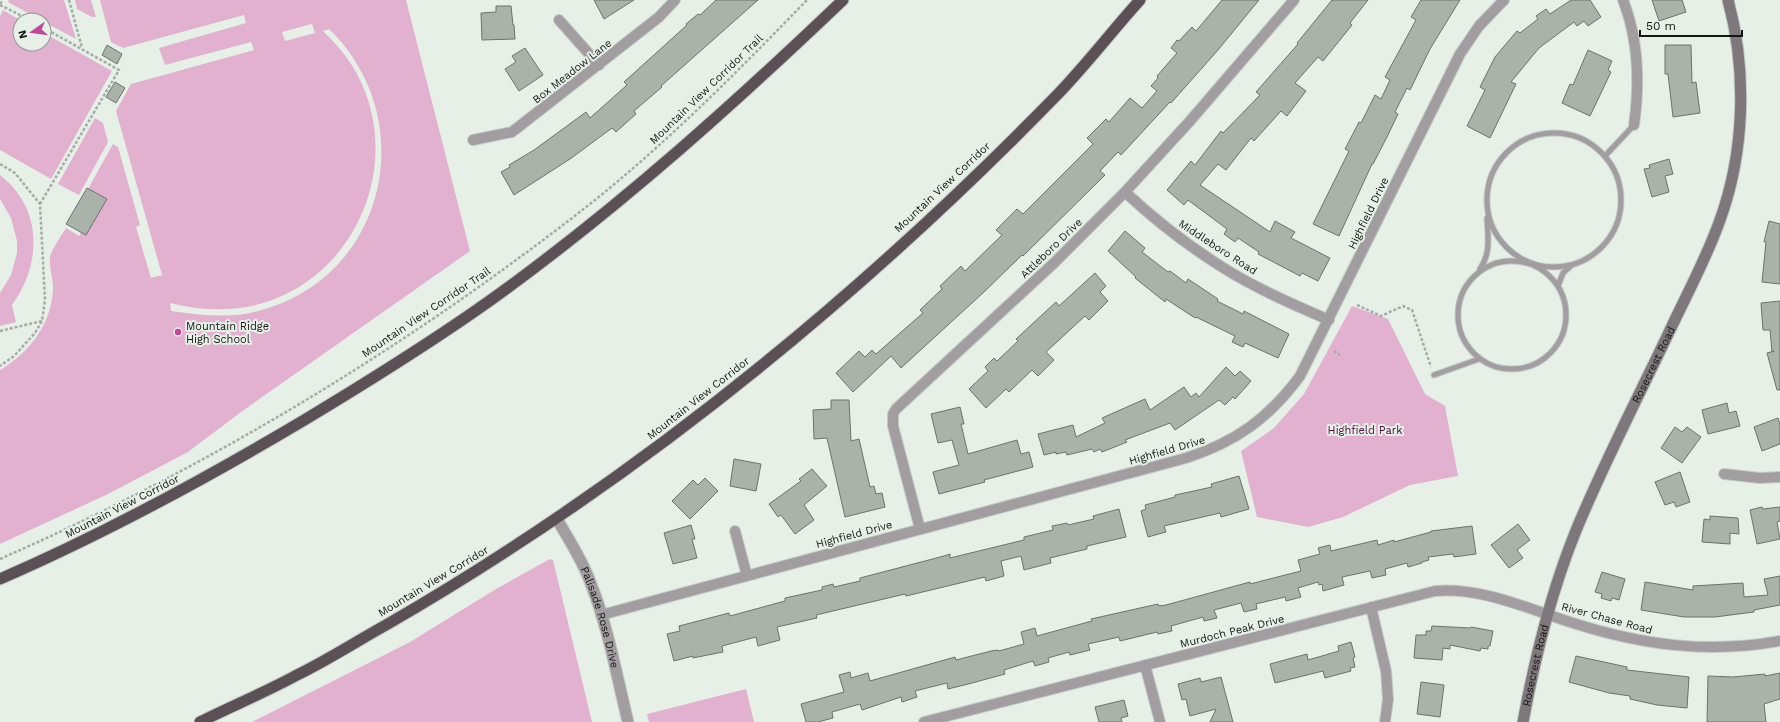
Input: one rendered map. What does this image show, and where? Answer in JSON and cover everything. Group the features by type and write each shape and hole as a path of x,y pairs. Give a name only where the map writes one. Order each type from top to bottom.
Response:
{"highway":[{"name":"Mountain View Corridor","path":"0,579 117,525 270,440 376,377 505,290 663,165 773,66 843,0"},
{"name":"Mountain View Corridor","path":"200,722 312,667 434,597 557,519 690,422 833,306 952,198 1053,98 1140,0"}],"main road":[{"name":"Rosecrest Road","path":"1524,722 1533,668 1547,614 1578,526 1701,265 1721,218 1734,170 1740,122 1739,67 1736,36 1728,0"}],"street":[{"name":"Box Meadow Lane","path":"473,140 512,132 599,66 659,17 675,0"},
{"name":"Attleboro Drive","path":"920,529 893,426 893,414 896,409 1054,263 1125,192 1206,104 1294,0"},
{"name":"Highfield Drive","path":"601,614 1186,458 1225,443 1260,420 1288,392 1300,376 1460,54 1479,26 1504,0"},
{"path":"1623,0 1631,22 1636,50 1638,88 1634,125"},
{"path":"559,20 599,66"},
{"name":"Middleboro Road","path":"1125,192 1170,231 1217,264 1253,284 1328,320"},
{"path":"1724,474 1760,478 1780,476"},
{"name":"Palisade Rose Drive","path":"557,519 586,571 601,614 628,722"},
{"path":"735,531 747,576"},
{"name":"Murdoch Peak Drive","path":"924,722 952,719 1145,665 1425,593 1454,590 1475,593 1516,603 1547,614"},
{"path":"1371,607 1386,671 1388,699 1385,722"},
{"name":"River Chase Road","path":"1547,614 1639,641 1671,645 1735,647 1780,640"},
{"path":"1145,665 1160,722"}],"lane":[{"path":"1605,156 1634,125"},
{"path":"1479,271 1495,262 1513,260 1531,263 1560,267 1588,258 1600,249 1610,238 1616,226 1621,209 1622,196 1614,167 1605,156 1583,139 1567,134 1548,132 1528,138 1511,150 1498,164 1489,181 1486,205 1488,250 1486,260 1479,271 1467,284 1459,300 1457,318 1461,336 1471,351 1479,359 1502,369 1520,369 1537,364 1552,353 1562,338 1566,320 1565,302 1558,286 1546,272 1531,263 1510,252 1496,233 1489,219 1486,205"},
{"path":"1558,286 1563,273 1573,264"},
{"path":"1434,375 1479,359"}],"path":[{"path":"3,0 0,4 15,12"},
{"path":"69,0 82,48"},
{"name":"Mountain View Corridor Trail","path":"0,559 52,536 200,462 307,401 400,341 509,265 591,203 700,109 807,0"},
{"path":"0,366 23,347 42,321 45,300 40,204 119,70 52,32"},
{"path":"0,164 15,173 40,204"},
{"path":"1357,305 1381,316 1403,306 1412,310 1434,375"},
{"path":"0,331 42,321"},
{"path":"1334,351 1340,355"}],"green space":[{"path":"9,0 64,0 76,39 52,26 52,12 26,12 8,2"},
{"path":"75,0 91,0 96,17 92,17 77,9"},
{"name":"Mountain Ridge High School","path":"100,0 406,0 470,251 241,412 188,452 108,494 0,544 0,370 11,363 29,346 37,336 48,314 52,301 53,288 50,261 54,247 66,228 79,236 81,232 86,235 106,199 88,189 113,144 118,147 140,225 136,227 151,278 162,275 116,111 131,84 254,50 251,42 165,65 159,48 246,23 244,15 123,48 111,42","holes":["312,24 315,33 285,41 282,32","329,29 358,66 375,106 381,149 377,191 362,231 337,266 302,293 258,311 236,315 204,315 171,311 170,303 202,309 234,309 256,305 291,292 321,271 345,244 362,214 373,180 376,144 371,108 357,74 350,62 323,31"]},
{"path":"3,10 12,15 12,52 52,52 52,37 112,71 51,179 0,150 0,16"},
{"path":"95,118 103,123 108,142 79,195 58,184"},
{"path":"0,175 14,188 24,203 31,220 33,255 29,272 22,289 12,305 16,322 0,326 0,293 11,275 17,253 17,241 11,218 0,199"},
{"name":"Highfield Park","path":"1352,306 1388,319 1425,394 1445,406 1458,476 1410,485 1343,517 1308,527 1257,517 1241,451 1274,428 1304,394"},
{"path":"550,559 553,560 592,722 252,722 410,642 496,589"},
{"path":"746,689 754,722 649,722 647,714"}],"building":[{"path":"594,0 634,0 604,19"},
{"path":"716,0 758,0 634,111 636,114 616,132 612,128 570,159 514,195 501,172 586,112 590,118 627,85 624,82 687,25 686,24 698,14 700,15"},
{"path":"1222,0 1259,0 1218,50 1171,103 1170,102 1121,155 1118,152 1100,171 1105,175 1023,256 1022,255 901,368 891,356 853,392 836,373 859,351 865,357 872,350 876,354 923,313 920,310 942,289 940,286 961,266 965,271 1002,235 996,230 1017,209 1023,214 1093,144 1087,138 1106,119 1109,122 1130,98 1142,108 1157,91 1151,86 1158,78 1157,76 1177,53 1171,48 1177,40 1179,41 1192,27 1196,31"},
{"path":"1332,0 1368,0 1350,23 1352,25 1323,61 1318,57 1295,83 1306,91 1287,116 1281,111 1254,141 1251,138 1226,170 1218,164 1200,185 1270,232 1275,221 1295,232 1291,238 1330,258 1318,281 1302,273 1300,276 1258,254 1259,252 1238,238 1235,242 1224,234 1227,229 1188,200 1184,205 1167,190 1191,161 1195,165 1221,131 1223,133 1260,95 1256,92 1298,44 1297,43"},
{"path":"1421,0 1460,0 1430,49 1410,90 1407,88 1395,112 1398,114 1372,164 1339,236 1313,224 1349,151 1345,149 1359,122 1361,123 1375,95 1381,99 1390,80 1385,77 1416,20 1411,17"},
{"path":"1571,0 1590,0 1601,17 1588,26 1584,21 1577,26 1574,22 1539,48 1511,82 1516,84 1490,138 1467,126 1485,90 1480,87 1495,57 1517,31 1520,33 1538,19 1536,16 1546,9 1550,14"},
{"path":"1652,0 1682,0 1686,12 1659,21"},
{"path":"496,6 511,6 515,39 482,40 481,13 496,12"},
{"path":"107,45 122,54 117,64 102,55"},
{"path":"1665,45 1691,45 1692,83 1696,82 1700,113 1673,117 1668,74 1665,74"},
{"path":"525,48 543,75 519,91 505,69 516,62 512,56"},
{"path":"1588,50 1612,61 1608,70 1611,72 1590,116 1562,103 1570,84 1573,85"},
{"path":"115,82 125,88 116,103 106,97"},
{"path":"1669,159 1673,174 1665,176 1669,192 1652,197 1644,169 1650,168 1649,165"},
{"path":"87,188 107,199 86,235 66,224"},
{"path":"1769,221 1780,224 1780,284 1762,282 1766,242 1764,242"},
{"path":"1125,231 1145,248 1142,252 1168,272 1170,271 1186,283 1188,279 1218,299 1217,301 1243,314 1244,311 1289,334 1278,358 1245,343 1243,347 1232,342 1235,336 1196,317 1195,318 1166,299 1165,302 1135,278 1136,277 1108,251"},
{"path":"1095,273 1106,286 1100,292 1108,301 1089,320 1085,316 1046,352 1054,360 1038,376 1032,370 1009,392 1006,389 986,408 969,389 988,371 985,367 994,358 997,361 1018,341 1016,339 1056,302 1059,306"},
{"path":"1780,301 1780,390 1777,390 1767,353 1772,352 1770,330 1763,330 1761,303"},
{"path":"1226,367 1235,376 1240,371 1251,381 1235,399 1233,397 1225,405 1219,400 1175,430 1170,423 1125,440 1127,442 1102,452 1100,449 1094,452 1092,449 1067,455 1066,452 1056,454 1056,452 1044,455 1038,434 1073,425 1076,437 1105,423 1102,418 1145,399 1150,410 1184,387 1191,397 1196,393 1199,397"},
{"path":"831,400 849,400 851,441 859,439 870,487 874,486 876,494 882,493 885,507 845,517 827,438 814,439 813,410 831,409"},
{"path":"1727,403 1729,413 1736,411 1740,426 1708,434 1702,410"},
{"path":"960,407 964,424 961,424 968,454 1017,440 1021,454 1029,452 1033,467 939,494 933,472 959,465 952,440 938,443 931,414"},
{"path":"1778,418 1780,425 1780,444 1762,451 1754,427"},
{"path":"1675,427 1682,432 1687,427 1701,437 1682,463 1661,448"},
{"path":"734,459 761,464 756,491 730,486"},
{"path":"812,469 827,486 804,505 814,520 795,534 781,515 778,517 769,504 801,481 799,479"},
{"path":"1680,472 1690,502 1676,507 1674,502 1665,505 1655,482"},
{"path":"1239,476 1249,509 1221,517 1220,513 1164,526 1166,532 1148,537 1141,511 1146,509 1145,505 1175,497 1175,495 1212,487 1211,484"},
{"path":"705,478 718,491 690,519 672,501 693,480 698,485"},
{"path":"1762,507 1763,509 1780,507 1780,521 1777,522 1780,539 1757,544 1750,510"},
{"path":"1119,509 1126,537 1087,546 1087,549 1050,558 1051,563 1024,570 1021,556 1001,561 1004,576 986,581 985,577 906,596 905,594 816,615 817,618 777,627 780,640 758,646 756,637 722,646 723,652 693,658 693,656 674,661 667,634 680,631 679,626 729,613 730,616 785,601 785,598 822,590 822,587 833,584 834,587 860,581 860,578 950,554 950,558 1024,540 1024,537 1053,530 1052,526 1067,523 1068,525 1094,519 1093,516"},
{"path":"1710,516 1738,518 1739,534 1730,533 1730,544 1702,542 1704,519 1710,520"},
{"path":"1518,524 1530,540 1517,550 1523,558 1509,568 1491,545"},
{"path":"691,525 695,539 692,539 697,558 673,564 664,533"},
{"path":"1472,526 1476,554 1454,557 1453,554 1428,557 1429,560 1408,567 1407,563 1385,569 1386,575 1372,578 1370,571 1342,577 1344,585 1323,591 1322,584 1319,585 1318,582 1298,588 1301,597 1286,601 1285,597 1256,604 1257,609 1244,612 1241,603 1214,610 1217,618 1204,621 1203,617 1171,626 1172,631 1158,634 1157,632 1120,641 1119,637 1088,644 1090,650 1070,655 1069,652 1048,658 1049,662 1035,666 1033,661 1004,670 1005,674 972,683 948,689 947,683 915,691 917,697 902,702 901,697 862,710 860,704 832,712 833,718 818,722 806,722 801,704 844,692 839,675 850,672 851,678 868,673 870,681 955,657 956,660 991,651 999,651 1024,644 1021,632 1035,628 1037,636 1092,621 1091,619 1158,604 1159,606 1166,605 1250,582 1250,584 1301,571 1298,560 1320,554 1318,548 1330,545 1331,551 1377,540 1378,545 1431,531"},
{"path":"1602,572 1625,579 1619,600 1612,598 1611,601 1601,598 1602,594 1595,592"},
{"path":"1780,576 1780,605 1754,610 1754,612 1715,617 1684,617 1641,610 1645,582 1693,590 1693,586 1743,583 1744,597 1768,595 1764,579"},
{"path":"1432,626 1471,627 1493,631 1490,646 1488,646 1488,649 1481,648 1480,651 1450,645 1450,649 1443,648 1442,660 1414,658 1416,635 1426,635 1426,631 1431,631"},
{"path":"1351,642 1355,657 1353,658 1355,667 1350,668 1351,671 1325,678 1323,671 1275,683 1270,664 1307,654 1308,660 1339,651 1338,646"},
{"path":"1576,656 1627,667 1627,670 1689,677 1687,708 1657,705 1630,699 1630,696 1609,693 1569,682"},
{"path":"1780,673 1780,699 1764,704 1766,722 1707,722 1708,676 1733,677 1765,674 1765,676"},
{"path":"1221,677 1233,722 1210,722 1216,709 1190,716 1186,699 1182,700 1178,684 1200,678 1201,682"},
{"path":"1421,682 1444,685 1440,717 1417,714"},
{"path":"1124,700 1128,716 1121,718 1122,722 1099,722 1095,707"}],"place":[{"name":"Mountain Ridge High School","path":"178,332"}]}
